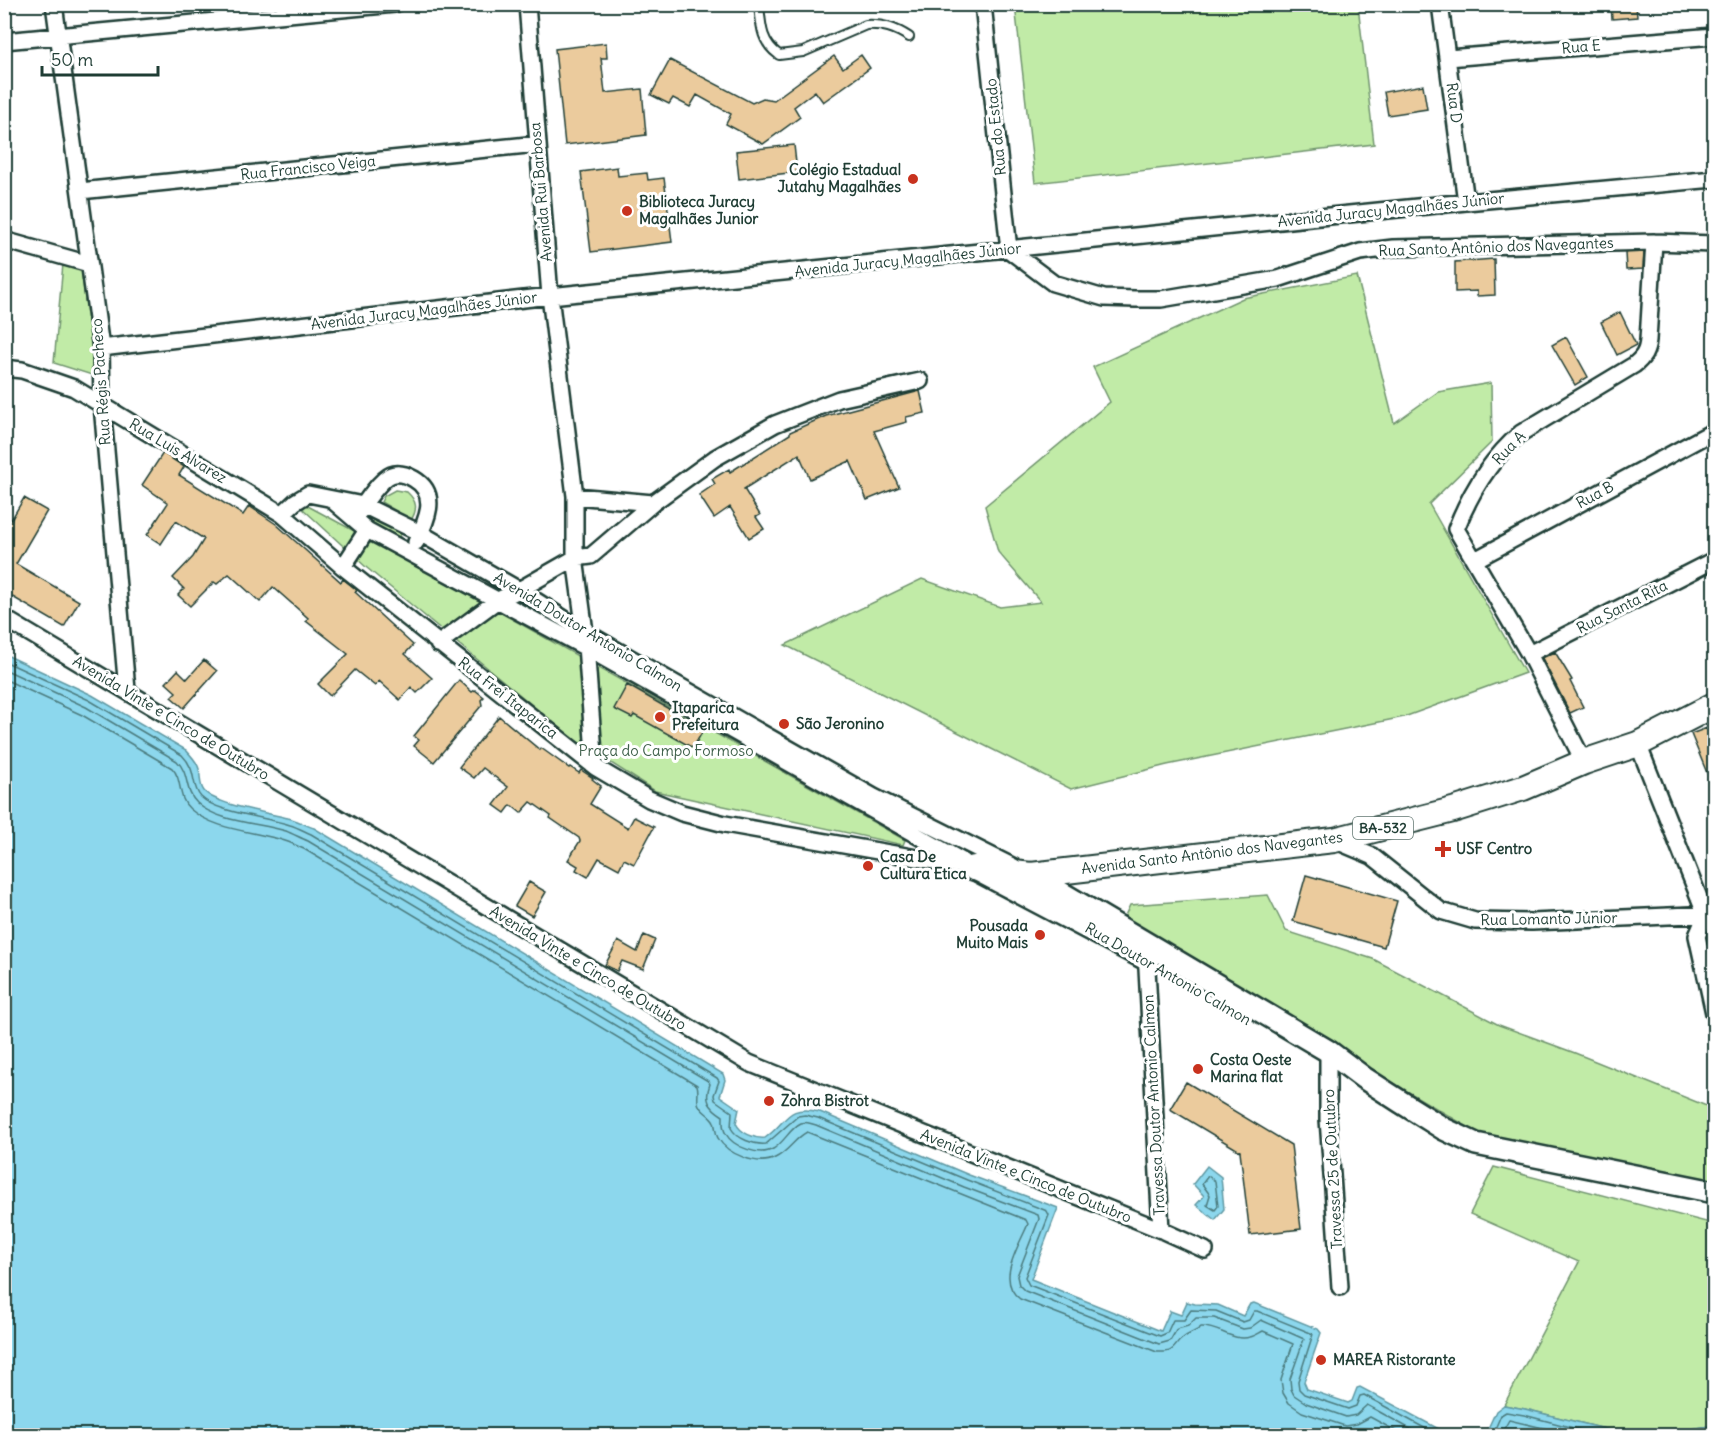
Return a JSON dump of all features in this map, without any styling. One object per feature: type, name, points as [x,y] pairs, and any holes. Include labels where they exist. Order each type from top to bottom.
[{"type":"main road","name":"Avenida Santo Antônio dos Navegantes","points":[[974,868],[1031,875],[1334,840],[1453,810],[1523,788],[1584,762],[1638,744],[1714,705]]},
{"type":"street","name":"Rua Régis Pacheco","points":[[54,4],[101,348],[102,405],[127,690]]},
{"type":"street","points":[[4,41],[395,4]]},
{"type":"street","name":"Avenida Rui Barbosa","points":[[527,4],[550,296],[575,496],[575,558],[585,632],[595,767]]},
{"type":"street","name":"Rua do Estado","points":[[983,4],[1009,250]]},
{"type":"street","name":"Rua D","points":[[1440,4],[1466,202]]},
{"type":"street","name":"Rua E","points":[[1448,58],[1714,36]]},
{"type":"street","name":"Rua Francisco Veiga","points":[[80,191],[537,144]]},
{"type":"street","name":"Avenida Juracy Magalhães Júnior","points":[[101,348],[550,296],[1466,202],[1714,179]]},
{"type":"street","points":[[4,240],[89,264]]},
{"type":"street","name":"Rua Santo Antônio dos Navegantes","points":[[1009,250],[1053,283],[1104,298],[1161,299],[1278,279],[1360,252],[1426,247],[1654,242],[1714,244]]},
{"type":"street","name":"Rua A","points":[[1584,762],[1529,654],[1456,529],[1474,489],[1503,451],[1521,433],[1642,358],[1647,349],[1654,242]]},
{"type":"street","name":"Rua Luis Alvarez","points":[[4,368],[22,370],[74,388],[282,514]]},
{"type":"street","points":[[438,644],[498,600],[519,591],[575,558],[591,556],[653,503],[715,458],[775,424],[839,399],[920,381]]},
{"type":"street","name":"Rua B","points":[[1475,560],[1714,431]]},
{"type":"street","points":[[354,520],[363,505],[387,477],[398,474],[410,477],[420,483],[429,501],[430,509],[410,553]]},
{"type":"street","name":"Avenida Doutor Antonio Calmon","points":[[282,514],[308,494],[333,501],[363,505],[420,533],[519,591],[764,743]]},
{"type":"street","points":[[575,496],[653,503]]},
{"type":"street","name":"Avenida Doutor Antonio Calmon","points":[[333,501],[367,530],[871,802],[974,868]]},
{"type":"street","name":"Rua Frei Itaparica","points":[[282,514],[438,644],[595,767],[649,799],[682,813],[725,824],[974,868]]},
{"type":"street","points":[[343,567],[367,530]]},
{"type":"street","name":"Rua Santa Rita","points":[[1529,654],[1714,560]]},
{"type":"street","name":"Avenida Vinte e Cinco de Outubro","points":[[4,618],[749,1063],[1161,1230],[1205,1250]]},
{"type":"street","points":[[1638,744],[1710,914],[1697,936],[1714,1013]]},
{"type":"street","name":"Avenida Doutor Antonio Calmon","points":[[871,802],[1031,875]]},
{"type":"street","name":"Rua Lomanto Júnior","points":[[1334,840],[1372,856],[1441,911],[1475,921],[1532,922],[1710,914]]},
{"type":"street","name":"Rua Doutor Antonio Calmon","points":[[974,868],[1146,952]]},
{"type":"street","name":"Rua Doutor Antonio Calmon","points":[[1031,875],[1146,952],[1364,1078],[1444,1129],[1476,1144],[1714,1192]]},
{"type":"street","name":"Travessa Doutor Antonio Calmon","points":[[1146,952],[1161,1230]]},
{"type":"street","name":"Travessa 25 de Outubro","points":[[1328,1059],[1328,1119],[1340,1287]]},
{"type":"lane","points":[[759,4],[767,45],[779,56],[803,52],[866,25],[897,29],[909,37]]},
{"type":"green space","points":[[1015,5],[1358,5],[1374,144],[1035,183]]},
{"type":"green space","points":[[63,264],[81,268],[95,376],[54,363]]},
{"type":"green space","points":[[1357,276],[1394,423],[1438,392],[1491,383],[1492,442],[1429,504],[1525,673],[1404,717],[1167,765],[1071,789],[785,645],[922,579],[1000,607],[1041,602],[998,552],[985,506],[1110,402],[1093,367],[1243,298]]},
{"type":"green space","points":[[395,490],[407,492],[413,499],[415,512],[411,520],[381,502],[384,496]]},
{"type":"green space","name":"Praça do Campo Formoso","points":[[306,505],[905,840],[903,845],[655,791],[572,738],[367,568],[303,509]]},
{"type":"green space","points":[[375,517],[401,530],[400,536],[397,538],[374,526],[372,522]]},
{"type":"green space","points":[[1268,895],[1286,931],[1373,959],[1499,1025],[1714,1109],[1714,1185],[1488,1139],[1122,922],[1130,905]]},
{"type":"green space","points":[[1494,1167],[1714,1224],[1714,1427],[1654,1435],[1629,1435],[1504,1405],[1579,1262],[1470,1214]]},
{"type":"water","points":[[4,654],[92,695],[186,750],[198,766],[202,789],[210,796],[243,808],[291,819],[314,828],[723,1074],[725,1080],[720,1096],[739,1109],[736,1123],[748,1135],[765,1138],[794,1112],[809,1110],[820,1112],[969,1175],[1058,1208],[1031,1279],[1161,1331],[1170,1311],[1181,1315],[1187,1302],[1218,1305],[1243,1316],[1250,1304],[1254,1303],[1318,1329],[1321,1333],[1304,1382],[1307,1389],[1348,1403],[1352,1401],[1357,1388],[1360,1387],[1450,1435],[5,1435]]},
{"type":"water","points":[[1207,1166],[1221,1177],[1224,1209],[1215,1220],[1196,1205],[1204,1196],[1193,1184]]},
{"type":"water","points":[[1504,1405],[1629,1435],[1485,1435],[1496,1411]]},
{"type":"water","points":[[1714,1427],[1714,1435],[1654,1435]]},
{"type":"building","points":[[1611,4],[1636,4],[1637,17],[1612,19]]},
{"type":"building","points":[[606,43],[607,58],[601,58],[605,93],[642,89],[646,135],[565,145],[555,49]]},
{"type":"building","points":[[861,55],[870,68],[823,102],[815,91],[794,107],[800,117],[763,144],[726,124],[731,114],[697,95],[690,107],[673,98],[669,104],[651,95],[670,60],[752,103],[763,98],[774,100],[834,56],[843,68]]},
{"type":"building","points":[[1423,85],[1427,109],[1388,115],[1384,92]]},
{"type":"building","points":[[794,145],[797,172],[739,179],[736,151]]},
{"type":"building","name":"Biblioteca Juracy Magalhães Junior","points":[[617,167],[618,176],[647,173],[648,180],[664,178],[672,242],[591,252],[581,172]]},
{"type":"building","points":[[1644,252],[1643,269],[1626,270],[1625,253]]},
{"type":"building","points":[[1494,259],[1495,295],[1477,296],[1477,291],[1455,292],[1455,262]]},
{"type":"building","points":[[1620,312],[1636,345],[1617,355],[1601,322]]},
{"type":"building","points":[[1566,337],[1588,377],[1575,385],[1552,345]]},
{"type":"building","points":[[920,391],[925,413],[906,417],[907,422],[874,431],[899,487],[867,500],[850,461],[810,479],[799,454],[744,489],[760,515],[756,517],[764,529],[749,538],[730,507],[714,518],[699,495],[715,484],[712,479],[729,469],[730,472],[790,432],[826,416]]},
{"type":"building","points":[[163,453],[184,467],[179,475],[243,515],[249,506],[276,524],[341,582],[343,579],[357,590],[355,592],[413,645],[405,654],[432,678],[417,693],[411,687],[400,700],[379,681],[375,686],[355,670],[330,696],[318,684],[348,654],[306,621],[308,618],[273,587],[260,602],[229,574],[217,584],[214,582],[190,606],[178,595],[184,589],[173,578],[193,557],[204,539],[176,521],[161,544],[147,535],[168,503],[142,485]]},
{"type":"building","points":[[24,498],[47,511],[16,564],[79,601],[64,627],[4,592],[4,532]]},
{"type":"building","points":[[1555,652],[1572,680],[1570,681],[1583,707],[1570,713],[1542,658]]},
{"type":"building","points":[[204,660],[217,671],[184,708],[171,697],[176,692],[166,683],[178,670],[187,679]]},
{"type":"building","points":[[459,680],[472,692],[475,690],[484,697],[481,700],[482,705],[434,762],[414,746],[419,740],[414,736]]},
{"type":"building","name":"Itaparica Prefeitura","points":[[627,685],[704,729],[693,748],[634,715],[632,718],[614,709]]},
{"type":"building","points":[[499,716],[540,750],[541,748],[569,768],[579,773],[581,770],[593,778],[601,786],[590,804],[628,828],[634,817],[654,827],[634,864],[624,859],[619,869],[599,858],[588,877],[576,870],[578,866],[568,860],[580,841],[579,838],[531,802],[521,813],[511,805],[505,813],[494,805],[508,787],[483,768],[474,778],[459,767]]},
{"type":"building","points":[[1707,728],[1714,746],[1714,790],[1691,734]]},
{"type":"building","points":[[1306,875],[1397,901],[1384,947],[1293,921]]},
{"type":"building","points":[[529,882],[546,892],[532,916],[515,906]]},
{"type":"building","points":[[644,935],[655,940],[643,969],[622,961],[617,971],[605,965],[618,941],[637,952]]},
{"type":"building","points":[[1186,1082],[1291,1145],[1301,1229],[1250,1235],[1240,1151],[1170,1109]]},
{"type":"place","name":"Colégio Estadual Jutahy Magalhães","points":[[913,179]]},
{"type":"place","name":"Biblioteca Juracy Magalhães Junior","points":[[627,211]]},
{"type":"place","name":"Itaparica Prefeitura","points":[[660,717]]},
{"type":"place","name":"São Jeronino","points":[[784,724]]},
{"type":"place","name":"USF Centro","points":[[1443,849]]},
{"type":"place","name":"Casa De Cultura Etica","points":[[868,866]]},
{"type":"place","name":"Pousada Muito Mais","points":[[1040,935]]},
{"type":"place","name":"Costa Oeste Marina flat","points":[[1198,1069]]},
{"type":"place","name":"Zohra Bistrot","points":[[769,1101]]},
{"type":"place","name":"MAREA Ristorante","points":[[1321,1360]]}]
